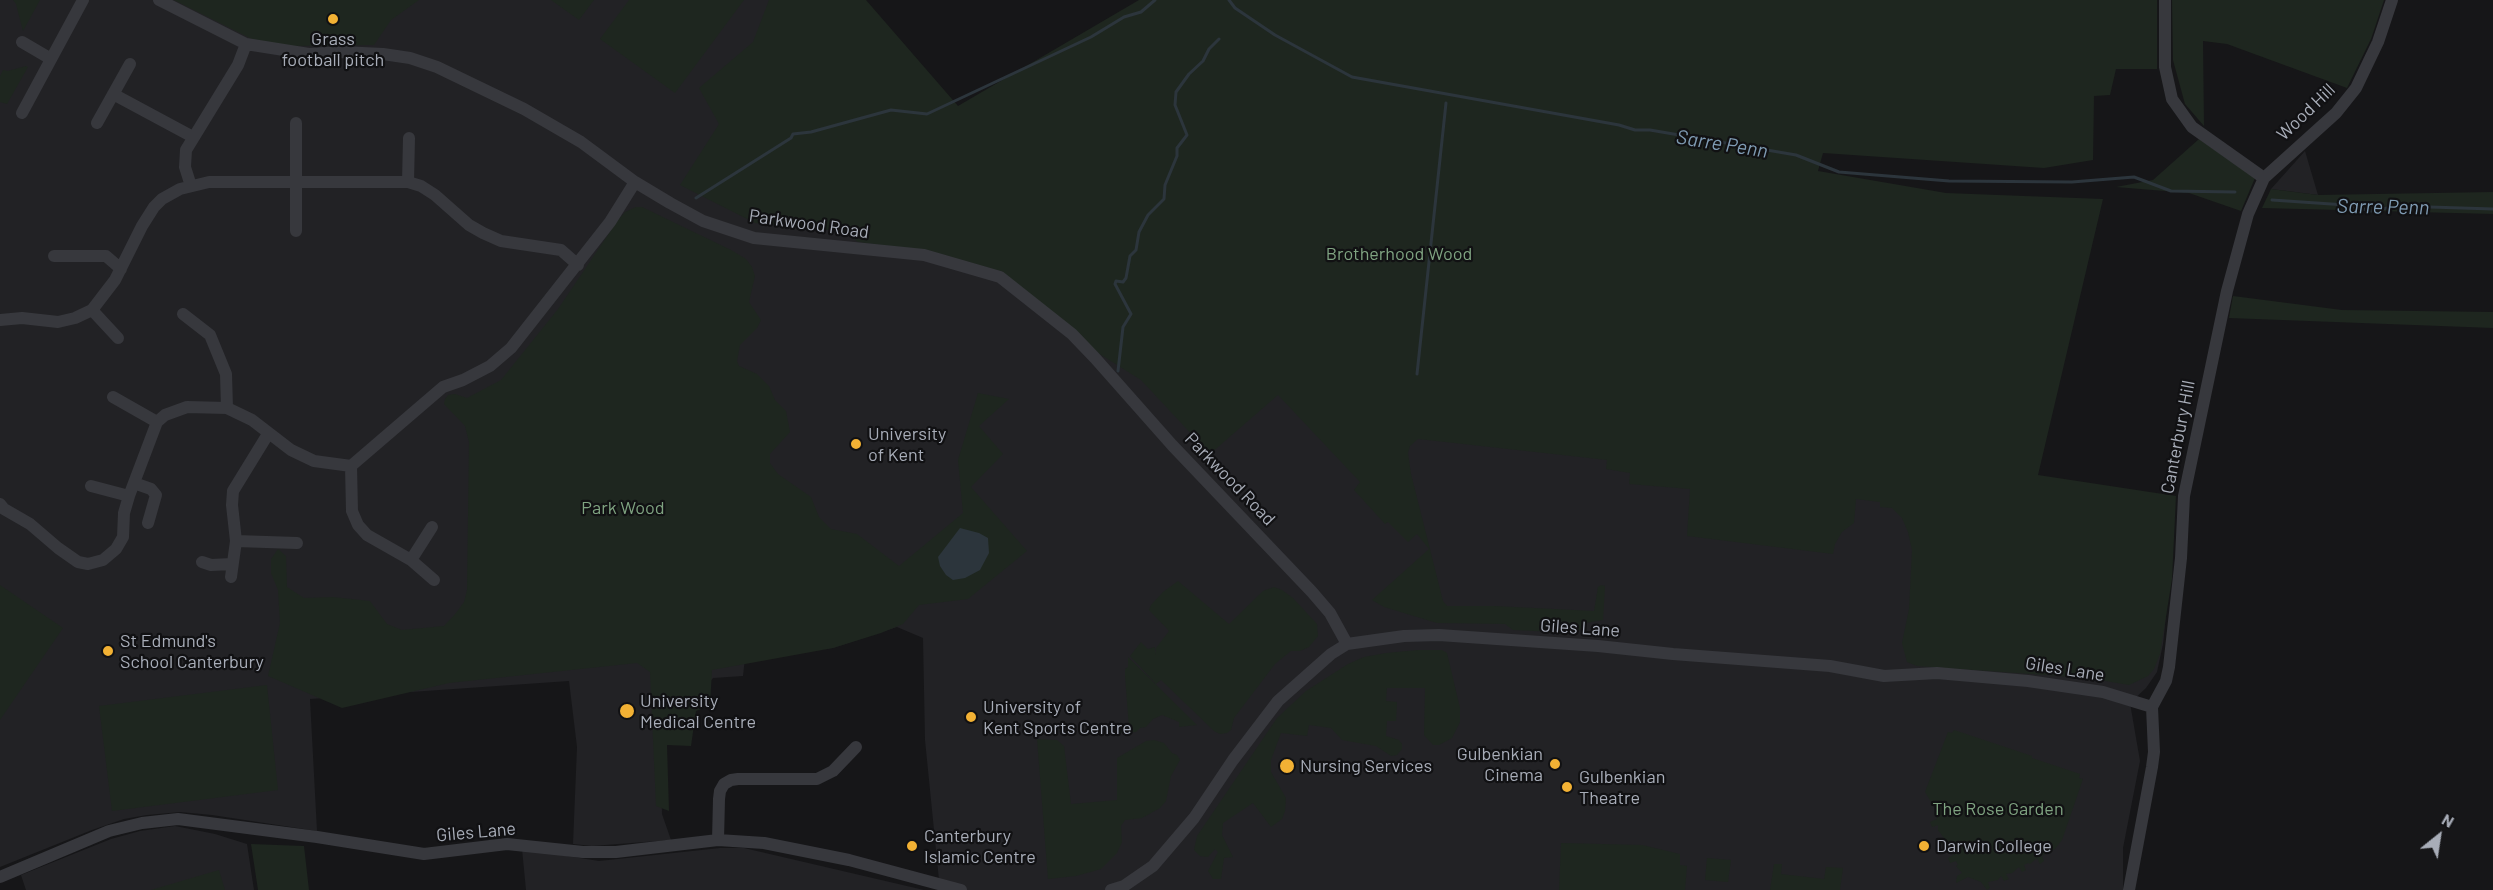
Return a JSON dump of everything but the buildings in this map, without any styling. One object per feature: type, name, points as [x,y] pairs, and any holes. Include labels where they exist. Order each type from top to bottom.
[{"type":"street","points":[[22,113],[83,0]]},
{"type":"street","name":"Parkwood Road","points":[[159,0],[246,44],[309,54],[341,52],[383,54],[411,58],[437,67],[524,109],[581,142],[635,182],[703,221],[754,238],[924,255],[1000,277],[1072,334],[1095,358],[1172,445],[1312,592],[1330,613],[1347,644]]},
{"type":"street","points":[[2165,0],[2165,67],[2172,99],[2192,127],[2264,178]]},
{"type":"street","name":"Wood Hill","points":[[2264,178],[2336,113],[2356,88],[2378,42],[2392,0]]},
{"type":"street","points":[[22,42],[51,59]]},
{"type":"street","points":[[191,186],[184,156],[193,137],[238,65],[246,44]]},
{"type":"street","points":[[97,123],[130,64]]},
{"type":"street","points":[[113,94],[193,137]]},
{"type":"street","points":[[296,231],[297,123]]},
{"type":"street","points":[[408,182],[409,138]]},
{"type":"street","name":"Canterbury Hill","points":[[2152,707],[2163,687],[2169,667],[2181,558],[2184,496],[2227,291],[2248,214],[2264,178]]},
{"type":"street","points":[[0,320],[22,318],[58,322],[75,318],[92,310],[104,297],[121,269],[154,207],[162,199],[191,186],[209,182],[408,182],[421,186],[435,195],[483,233],[501,241],[561,250],[578,265]]},
{"type":"street","points":[[0,504],[4,509],[30,524],[78,562],[88,564],[103,560],[116,549],[123,537],[124,513],[129,496],[158,422],[165,415],[187,407],[227,408],[252,420],[291,450],[314,462],[351,466],[443,387],[490,366],[511,348],[578,265],[610,222],[635,182]]},
{"type":"street","points":[[54,256],[106,256],[121,269]]},
{"type":"street","points":[[92,310],[118,338]]},
{"type":"street","points":[[183,314],[208,326],[226,374],[227,408]]},
{"type":"street","points":[[113,397],[158,422]]},
{"type":"street","points":[[202,562],[231,571],[236,541],[232,505],[233,491],[268,434]]},
{"type":"street","points":[[351,466],[352,511],[358,525],[367,535],[411,560],[435,580]]},
{"type":"street","points":[[134,483],[151,489],[156,495],[148,523]]},
{"type":"street","points":[[91,486],[129,496]]},
{"type":"street","points":[[411,560],[432,527]]},
{"type":"street","points":[[236,541],[297,543]]},
{"type":"street","name":"Giles Lane","points":[[1111,890],[1124,886],[1153,866],[1194,818],[1233,760],[1278,701],[1331,654],[1347,644],[1404,636],[1439,635],[1598,646],[1830,666],[1884,676],[1938,673],[2028,681],[2103,692],[2152,707]]},
{"type":"street","points":[[2129,890],[2154,752],[2152,707]]},
{"type":"street","points":[[718,840],[719,799],[724,784],[738,779],[817,779],[833,771],[856,747]]},
{"type":"street","name":"Giles Lane","points":[[0,877],[109,831],[142,823],[178,819],[424,854],[507,844],[583,852],[616,852],[718,840],[764,843],[804,850],[961,890]]},
{"type":"shaded area","name":"University of Kent","points":[[0,0],[863,0],[950,106],[2172,558],[2163,644],[2157,672],[2146,688],[2130,703],[2140,761],[2123,848],[2123,890],[940,890],[925,740],[923,638],[897,627],[833,648],[745,658],[743,676],[713,678],[661,749],[662,814],[671,840],[592,846],[573,844],[577,747],[569,681],[310,699],[317,831],[212,815],[180,812],[147,815],[124,819],[92,830],[0,867]]},
{"type":"shaded area","points":[[2305,151],[2318,195],[2271,189]]},
{"type":"shaded area","points":[[960,528],[988,538],[989,553],[980,570],[965,578],[953,580],[940,566],[938,557]]},
{"type":"shaded area","points":[[175,826],[215,834],[247,844],[254,890],[26,890],[21,875],[111,839],[140,831]]},
{"type":"shaded area","points":[[720,848],[744,848],[924,890],[526,890],[522,849],[599,861]]},
{"type":"green space","points":[[13,0],[40,0],[23,31],[16,4]]},
{"type":"green space","points":[[174,0],[419,0],[391,20],[374,45],[287,46],[252,39]]},
{"type":"green space","points":[[551,0],[594,0],[579,20]]},
{"type":"green space","points":[[629,0],[744,0],[675,93],[600,39]]},
{"type":"green space","name":"Brotherhood Wood","points":[[769,0],[866,0],[958,106],[1139,0],[2157,0],[2157,69],[2116,69],[2110,95],[2094,96],[2093,160],[2044,168],[1823,153],[1818,171],[1946,193],[2103,199],[2038,475],[2176,496],[2172,579],[2160,654],[2154,669],[2148,676],[2129,685],[2088,678],[1917,666],[1907,662],[1902,643],[1909,609],[1912,550],[1902,518],[1892,508],[1880,507],[1880,502],[1856,499],[1854,523],[1842,532],[1835,544],[1833,554],[1687,536],[1690,489],[1629,484],[1630,473],[1606,469],[1607,460],[1418,439],[1410,446],[1408,453],[1411,474],[1443,601],[1447,606],[1594,611],[1598,587],[1601,585],[1605,586],[1603,620],[1585,623],[1577,633],[1513,630],[1505,624],[1437,623],[1384,607],[1372,600],[1429,549],[1417,534],[1408,542],[1388,522],[1385,524],[1354,490],[1360,482],[1278,395],[1210,454],[1141,380],[1098,353],[1003,272],[930,251],[858,242],[843,231],[755,223],[680,185],[719,124],[699,88],[753,42]]},
{"type":"green space","points":[[2172,0],[2384,0],[2371,39],[2347,88],[2227,44],[2203,41],[2204,126],[2185,104],[2173,60]]},
{"type":"green space","points":[[28,67],[7,104],[0,102],[0,76],[3,70],[8,71]]},
{"type":"green space","points":[[2199,139],[2255,178],[2241,211],[2189,193],[2116,187],[2153,180]]},
{"type":"green space","points":[[2271,189],[2318,195],[2493,192],[2493,214],[2262,208]]},
{"type":"green space","name":"Park Wood","points":[[642,207],[731,250],[746,259],[752,267],[755,276],[749,302],[761,320],[757,328],[740,345],[737,361],[739,366],[757,374],[769,386],[775,400],[786,411],[790,432],[770,454],[770,463],[778,474],[811,497],[819,517],[831,529],[857,534],[899,566],[963,513],[958,460],[978,393],[1009,399],[979,426],[1003,454],[971,487],[1027,551],[968,599],[919,605],[903,624],[881,633],[833,648],[712,670],[710,706],[696,711],[691,746],[667,745],[669,811],[656,806],[650,672],[637,663],[449,683],[342,708],[268,676],[280,623],[278,590],[271,573],[271,559],[278,549],[286,556],[287,587],[304,598],[333,597],[370,601],[387,624],[402,630],[444,626],[456,613],[464,602],[467,590],[469,442],[465,426],[444,404],[445,399],[448,395],[455,394],[467,398],[501,380],[558,309],[618,220],[625,212]]},
{"type":"green space","points":[[2233,296],[2342,310],[2493,312],[2493,328],[2229,318]]},
{"type":"green space","points":[[1178,581],[1229,624],[1263,591],[1274,587],[1293,598],[1317,624],[1318,636],[1309,647],[1300,651],[1291,651],[1275,664],[1234,718],[1231,730],[1227,733],[1220,734],[1214,731],[1161,680],[1156,684],[1130,656],[1141,642],[1148,649],[1155,647],[1155,655],[1156,648],[1169,631],[1149,610],[1163,592]]},
{"type":"green space","points":[[0,585],[63,628],[0,720]]},
{"type":"green space","points":[[1418,650],[1442,650],[1447,653],[1460,708],[1460,722],[1452,738],[1439,745],[1433,745],[1424,735],[1425,688],[1387,688],[1386,701],[1397,702],[1396,721],[1387,721],[1386,736],[1399,740],[1402,744],[1402,749],[1397,755],[1391,756],[1376,746],[1342,740],[1331,728],[1309,725],[1307,736],[1281,733],[1271,760],[1271,772],[1286,798],[1282,819],[1271,827],[1253,803],[1223,823],[1222,835],[1233,857],[1224,858],[1221,879],[1213,879],[1208,871],[1218,852],[1215,849],[1208,857],[1200,856],[1194,850],[1197,836],[1277,718],[1306,691],[1348,664],[1364,657]]},
{"type":"green space","points":[[1128,657],[1197,725],[1179,727],[1179,722],[1162,715],[1136,732],[1119,733],[1129,727],[1125,676]]},
{"type":"green space","points":[[267,685],[278,790],[112,811],[99,706]]},
{"type":"green space","name":"The Rose Garden","points":[[1954,730],[2080,774],[2079,778],[2083,779],[2062,840],[2055,849],[2042,856],[2044,861],[2040,864],[2037,858],[2030,864],[2024,865],[2026,870],[2022,872],[2019,867],[2012,873],[2006,874],[2009,879],[2004,881],[2001,876],[1998,880],[1988,882],[1990,888],[1987,890],[1981,882],[1968,877],[1956,883],[1957,876],[1962,873],[1956,866],[1958,865],[1956,861],[1950,863],[1948,858],[1953,855],[1947,848],[1949,847],[1947,843],[1941,845],[1939,840],[1944,838],[1938,830],[1938,825],[1932,827],[1930,822],[1937,819],[1935,814],[1937,812],[1925,792],[1948,732],[1952,733]]},
{"type":"green space","points":[[1037,739],[1057,740],[1064,746],[1071,804],[1117,800],[1117,758],[1146,741],[1154,740],[1164,743],[1180,760],[1171,776],[1166,801],[1160,808],[1142,818],[1125,820],[1121,826],[1122,842],[1117,853],[1101,869],[1076,876],[1048,879]]},
{"type":"green space","points":[[1561,843],[1642,845],[1680,854],[1680,865],[1687,866],[1685,890],[1559,890]]},
{"type":"green space","points":[[251,844],[304,846],[309,890],[258,890]]},
{"type":"green space","points":[[1707,858],[1731,860],[1728,882],[1705,880]]},
{"type":"green space","points":[[1774,864],[1782,864],[1781,874],[1824,879],[1826,867],[1843,868],[1840,890],[1770,890]]},
{"type":"green space","points":[[219,870],[225,890],[151,890]]},
{"type":"waterway","points":[[696,198],[791,138],[793,134],[811,132],[891,110],[927,114],[1091,37],[1124,17],[1141,12],[1155,0]]},
{"type":"waterway","name":"Sarre Penn","points":[[1229,0],[1235,8],[1275,35],[1352,77],[1619,125],[1635,130],[1650,130],[1796,155],[1839,172],[1949,181],[2072,182],[2134,177],[2171,191],[2235,192]]},
{"type":"waterway","points":[[1118,371],[1123,327],[1131,314],[1115,284],[1116,281],[1123,282],[1126,278],[1130,256],[1136,250],[1139,232],[1148,215],[1164,199],[1165,185],[1177,156],[1177,148],[1187,135],[1175,105],[1176,92],[1219,39]]},
{"type":"waterway","points":[[1417,374],[1446,103]]},
{"type":"waterway","name":"Sarre Penn","points":[[2272,200],[2346,205],[2371,211],[2398,206],[2493,209]]},
{"type":"place","name":"Grass football pitch","points":[[333,19]]},
{"type":"place","name":"University of Kent","points":[[856,444]]},
{"type":"place","name":"St Edmund's School Canterbury","points":[[108,651]]},
{"type":"place","name":"University Medical Centre","points":[[627,711]]},
{"type":"place","name":"University of Kent Sports Centre","points":[[971,717]]},
{"type":"place","name":"Gulbenkian Cinema","points":[[1555,764]]},
{"type":"place","name":"Nursing Services","points":[[1287,766]]},
{"type":"place","name":"Gulbenkian Theatre","points":[[1567,787]]},
{"type":"place","name":"Canterbury Islamic Centre","points":[[912,846]]},
{"type":"place","name":"Darwin College","points":[[1924,846]]}]
